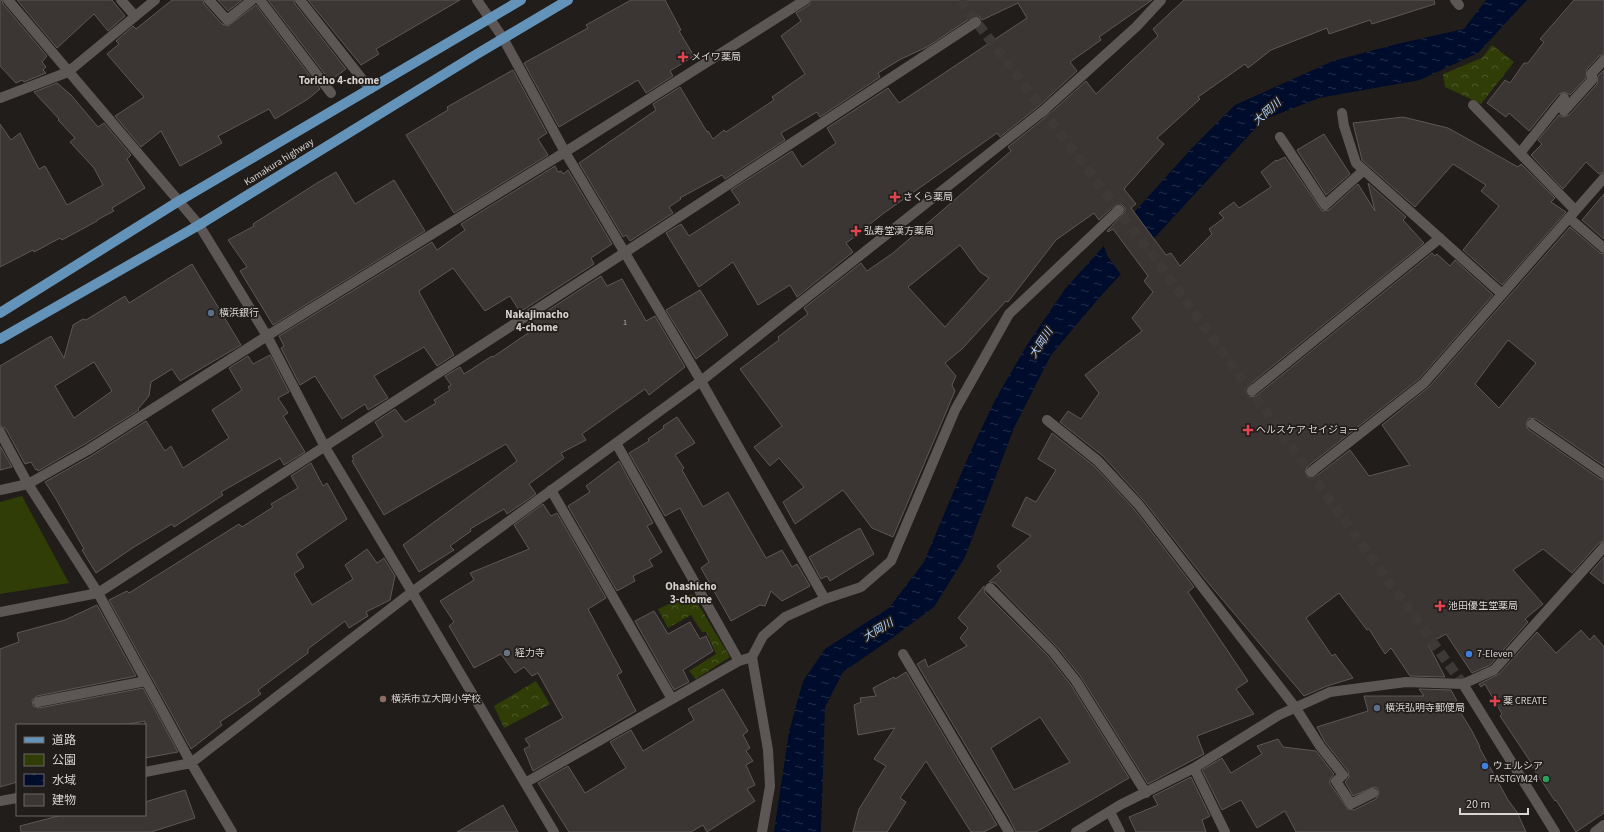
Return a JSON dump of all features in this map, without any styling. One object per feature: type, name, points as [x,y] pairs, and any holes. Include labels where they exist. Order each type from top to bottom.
[{"type":"main road","name":"Kamakura highway","points":[[0,312],[179,200],[521,0]]},
{"type":"main road","name":"Kamakura highway","points":[[0,339],[200,225],[503,38],[568,0]]},
{"type":"street","points":[[8,0],[200,225],[267,336],[325,447],[554,832]]},
{"type":"street","points":[[121,0],[136,16]]},
{"type":"street","points":[[0,98],[68,72],[155,0]]},
{"type":"street","points":[[209,0],[227,20],[252,0]]},
{"type":"street","points":[[260,0],[331,93]]},
{"type":"street","points":[[300,0],[370,89]]},
{"type":"street","points":[[477,0],[503,38],[565,152],[624,254],[701,381],[825,599]]},
{"type":"street","points":[[0,490],[28,484],[88,450],[267,336],[565,152],[805,0]]},
{"type":"street","points":[[146,772],[191,763],[412,592],[701,381],[1043,111],[1136,27],[1161,0]]},
{"type":"street","points":[[0,612],[98,593],[624,254],[976,22]]},
{"type":"street","points":[[1564,111],[1592,80],[1592,73],[1604,60]]},
{"type":"street","points":[[1520,153],[1564,98]]},
{"type":"street","points":[[1473,105],[1520,153],[1572,214],[1604,248]]},
{"type":"street","points":[[1342,113],[1344,126],[1356,163],[1502,294]]},
{"type":"street","points":[[1280,137],[1325,205],[1364,170]]},
{"type":"street","points":[[1311,472],[1424,383],[1604,178]]},
{"type":"street","points":[[762,832],[770,786],[768,750],[752,657],[763,636],[786,618],[825,599],[861,587],[891,560],[955,410],[1009,314],[1119,210]]},
{"type":"street","points":[[1252,391],[1440,238]]},
{"type":"street","points":[[1047,420],[1098,461],[1139,505],[1295,707],[1320,746],[1343,775],[1336,781],[1351,804],[1374,793]]},
{"type":"street","points":[[1532,424],[1604,474]]},
{"type":"street","points":[[0,432],[28,484],[98,593],[191,763],[232,832]]},
{"type":"street","points":[[616,443],[739,661]]},
{"type":"street","points":[[551,490],[672,699]]},
{"type":"street","points":[[1076,832],[1110,812],[1194,768],[1280,715],[1330,692],[1406,682],[1463,684],[1494,670],[1604,547]]},
{"type":"street","points":[[990,588],[1053,652],[1076,681],[1146,793]]},
{"type":"street","points":[[903,654],[1009,832]]},
{"type":"street","points":[[525,783],[739,661],[752,657]]},
{"type":"street","points":[[38,702],[146,681]]},
{"type":"street","points":[[1463,684],[1555,832]]},
{"type":"street","points":[[1194,768],[1225,832]]},
{"type":"street","points":[[0,801],[16,798]]},
{"type":"street","points":[[1110,812],[1120,832]]},
{"type":"street","points":[[1595,832],[1604,825]]},
{"type":"green space","points":[[1492,45],[1514,62],[1481,104],[1445,87],[1443,74],[1482,58]]},
{"type":"green space","points":[[22,496],[69,583],[0,594],[0,502]]},
{"type":"green space","points":[[692,594],[730,657],[696,679],[689,671],[716,654],[706,632],[702,632],[691,615],[668,628],[658,609]]},
{"type":"green space","points":[[536,681],[550,704],[504,728],[494,706]]},
{"type":"water","name":"大岡川","points":[[1486,0],[1527,0],[1478,53],[1420,80],[1319,98],[1263,120],[1099,298],[1051,355],[1014,428],[965,557],[934,607],[843,672],[825,707],[821,832],[774,832],[789,732],[803,681],[825,649],[889,608],[924,562],[969,455],[995,400],[1027,345],[1065,289],[1192,148],[1235,105],[1333,61],[1397,44],[1464,29]]},
{"type":"pier","points":[[1133,210],[1155,240],[1122,276],[1108,257],[1103,244]]},
{"type":"building","points":[[0,0],[2,0],[3,4],[47,56],[42,62],[46,67],[43,70],[46,73],[24,82],[22,80],[16,83],[0,66]]},
{"type":"building","points":[[17,0],[112,0],[125,16],[108,31],[94,14],[57,48]]},
{"type":"building","points":[[172,0],[203,0],[204,4],[222,24],[228,26],[256,5],[320,89],[308,99],[275,119],[269,109],[218,136],[222,143],[180,166],[161,131],[141,147],[115,116],[144,97],[107,54],[119,44],[116,41],[133,26],[136,29]]},
{"type":"building","points":[[218,0],[242,0],[228,11]]},
{"type":"building","points":[[268,0],[294,0],[295,4],[346,69],[330,81]]},
{"type":"building","points":[[308,0],[460,0],[376,49],[379,54],[361,65]]},
{"type":"building","points":[[631,0],[665,0],[681,30],[679,31],[694,56],[670,71],[673,76],[646,93],[638,80],[559,127],[524,63],[588,28],[586,25]]},
{"type":"building","points":[[811,0],[1152,0],[1099,37],[1101,40],[1070,62],[1077,71],[1039,106],[1000,137],[997,133],[884,213],[865,228],[866,229],[846,243],[853,252],[797,297],[790,285],[758,305],[733,262],[699,287],[666,233],[681,224],[689,236],[740,203],[731,190],[792,151],[802,167],[836,143],[827,128],[888,88],[899,103],[1027,18],[1018,3],[982,20],[979,16],[972,17],[927,47],[901,59],[878,73],[880,77],[820,117],[817,112],[781,133],[785,140],[725,179],[722,175],[680,198],[681,199],[669,207],[673,213],[630,241],[626,235],[623,237],[579,163],[656,110],[653,104],[680,87],[707,132],[708,131],[713,139],[724,130],[726,132],[774,100],[772,97],[805,74],[781,36],[801,21],[796,13],[809,5]]},
{"type":"building","points":[[1184,0],[1434,0],[1435,4],[1372,24],[1370,20],[1329,34],[1327,28],[1271,50],[1248,68],[1245,64],[1198,97],[1200,99],[1157,138],[1164,144],[1124,189],[1136,204],[1131,208],[1166,255],[1171,253],[1180,266],[1212,234],[1209,229],[1224,218],[1219,213],[1234,202],[1239,208],[1271,187],[1261,172],[1276,160],[1277,161],[1285,157],[1322,211],[1329,210],[1358,184],[1375,211],[1368,183],[1406,217],[1403,220],[1424,243],[1248,386],[1246,392],[1250,397],[1256,396],[1432,253],[1435,256],[1437,254],[1450,266],[1455,260],[1493,295],[1420,378],[1307,467],[1305,473],[1308,478],[1315,477],[1350,450],[1369,476],[1410,465],[1382,425],[1429,387],[1570,227],[1600,253],[1604,254],[1604,466],[1536,419],[1529,418],[1526,424],[1528,429],[1600,479],[1604,480],[1604,541],[1599,543],[1572,573],[1543,549],[1513,570],[1543,604],[1525,619],[1528,622],[1490,665],[1472,673],[1446,634],[1428,644],[1445,677],[1410,676],[1391,648],[1385,654],[1369,629],[1367,630],[1339,593],[1306,618],[1332,656],[1335,654],[1353,678],[1327,686],[1304,696],[1205,579],[1144,501],[1103,456],[1060,422],[1068,411],[1081,419],[1099,393],[1085,375],[1142,331],[1132,318],[1153,292],[1144,281],[1148,276],[1113,229],[1108,232],[1107,231],[1125,212],[1125,208],[1121,204],[1115,205],[1099,220],[1094,213],[1056,240],[1008,302],[1006,301],[962,349],[945,363],[956,376],[952,385],[955,391],[893,537],[872,528],[843,490],[795,524],[783,502],[804,487],[779,458],[770,466],[754,447],[782,426],[740,369],[779,340],[778,337],[808,314],[804,308],[861,263],[867,271],[893,253],[1011,151],[1008,147],[1047,116],[1086,81],[1096,94],[1158,36],[1153,29]],"holes":[[[960,245],[980,272],[989,278],[945,327],[908,287]],[[1508,340],[1536,363],[1499,408],[1475,384]]]},
{"type":"building","points":[[1574,0],[1604,0],[1604,54],[1599,56],[1587,69],[1586,78],[1570,95],[1565,92],[1559,94],[1529,131],[1509,113],[1506,117],[1487,103],[1505,80],[1510,83],[1524,63],[1528,63],[1544,42],[1540,39]]},
{"type":"building","points":[[513,70],[547,133],[538,139],[548,155],[454,213],[406,135],[448,110],[447,107]]},
{"type":"building","points":[[1604,70],[1604,172],[1599,174],[1586,162],[1563,189],[1531,155],[1542,144],[1538,140],[1559,115],[1563,117],[1569,115],[1597,84],[1598,76]]},
{"type":"building","points":[[57,83],[71,95],[98,127],[104,123],[131,155],[127,159],[145,188],[112,208],[114,211],[97,221],[62,240],[60,238],[34,252],[33,250],[0,267],[0,124],[11,140],[20,133],[39,169],[45,166],[67,205],[103,185],[94,168],[70,142],[75,138],[34,92]]},
{"type":"building","points":[[1403,117],[1448,128],[1518,167],[1521,164],[1555,198],[1551,202],[1566,212],[1502,285],[1463,250],[1499,206],[1481,191],[1486,185],[1453,164],[1415,207],[1362,160],[1353,123]]},
{"type":"building","points":[[1324,134],[1350,174],[1326,195],[1297,150]]},
{"type":"building","points":[[555,166],[558,172],[561,171],[563,174],[568,170],[612,244],[591,258],[594,264],[520,312],[510,296],[485,311],[453,268],[419,292],[454,355],[437,366],[424,347],[374,376],[388,398],[368,410],[365,404],[342,419],[315,376],[300,385],[281,348],[284,346],[279,336],[432,242],[437,250],[465,230],[461,224]]},
{"type":"building","points":[[336,172],[355,204],[394,180],[425,231],[273,325],[240,271],[247,267],[228,240],[254,226],[253,224]]},
{"type":"building","points":[[1604,194],[1604,239],[1582,220]]},
{"type":"building","points":[[192,264],[241,345],[180,381],[172,369],[151,382],[149,396],[138,409],[139,410],[38,471],[31,462],[25,464],[6,429],[0,426],[0,366],[51,336],[64,358],[73,325],[83,319],[86,320],[125,296],[129,303]],"holes":[[[94,362],[112,391],[74,418],[55,386]]]},
{"type":"building","points":[[601,276],[607,286],[622,279],[646,321],[655,316],[685,367],[649,395],[645,389],[582,434],[586,440],[561,453],[564,458],[529,484],[536,494],[507,514],[504,509],[470,529],[471,531],[450,546],[454,550],[419,572],[403,545],[517,461],[506,444],[384,515],[352,461],[354,460],[352,456],[383,436],[375,422],[395,409],[405,422],[436,403],[434,400],[450,390],[448,387],[451,385],[445,376],[460,367],[464,374],[492,356],[493,357],[531,331],[527,324]]},
{"type":"building","points":[[700,290],[728,335],[696,359],[666,310]]},
{"type":"building","points":[[270,355],[289,392],[278,398],[288,413],[283,416],[305,452],[284,465],[280,458],[221,492],[223,495],[174,527],[172,524],[134,547],[96,573],[82,550],[84,549],[56,499],[45,482],[91,456],[146,421],[165,451],[171,446],[183,468],[229,438],[212,410],[242,390],[229,368],[248,356],[253,364]]},
{"type":"building","points":[[677,417],[695,443],[675,455],[684,468],[682,470],[703,507],[728,492],[766,558],[782,550],[792,567],[797,564],[810,586],[782,601],[771,591],[765,606],[760,605],[731,621],[701,568],[709,562],[680,508],[665,516],[629,453],[649,441],[648,439],[664,428],[663,426]]},
{"type":"building","points":[[1052,433],[1094,466],[1134,509],[1194,587],[1188,592],[1248,681],[1236,689],[1254,714],[1197,736],[1204,754],[1148,784],[1081,677],[1058,648],[995,583],[989,582],[1001,571],[997,566],[1031,536],[1012,526],[1026,497],[1036,502],[1056,470],[1038,459]]},
{"type":"building","points":[[0,446],[12,467],[0,470]]},
{"type":"building","points":[[619,461],[653,523],[647,526],[662,552],[649,560],[653,566],[633,576],[635,581],[617,591],[568,506],[590,492],[586,486]]},
{"type":"building","points":[[311,463],[323,486],[327,483],[347,519],[296,554],[304,567],[294,574],[312,605],[353,579],[345,565],[367,549],[377,563],[384,558],[395,576],[390,600],[366,612],[368,616],[349,628],[345,621],[308,649],[308,653],[258,690],[261,694],[220,722],[222,725],[191,749],[109,600],[127,591],[129,593],[239,524],[242,527],[273,507],[271,504],[298,488],[291,476]]},
{"type":"building","points":[[543,504],[551,516],[557,513],[606,598],[588,609],[622,672],[617,675],[636,711],[533,771],[524,749],[530,746],[525,739],[563,718],[538,673],[532,676],[524,667],[515,673],[501,654],[474,668],[449,626],[454,622],[440,601],[474,580],[470,573],[529,549],[514,525]]},
{"type":"building","points":[[860,528],[874,554],[830,581],[827,576],[821,579],[809,557]]},
{"type":"building","points":[[1604,557],[1604,584],[1590,573]]},
{"type":"building","points":[[984,586],[985,593],[1048,656],[1071,685],[1129,778],[1036,832],[1016,832],[917,664],[925,659],[928,667],[967,646],[960,638],[968,628],[958,618]],"holes":[[[1040,717],[1070,762],[1014,790],[991,748]]]},
{"type":"building","points":[[97,605],[136,676],[37,696],[32,700],[33,706],[39,708],[143,688],[178,752],[146,758],[145,721],[128,724],[16,724],[16,782],[0,787],[0,649],[19,642],[17,633],[65,620]]},
{"type":"building","points":[[654,611],[668,634],[690,622],[700,639],[706,636],[713,651],[683,670],[689,682],[674,690],[635,621]]},
{"type":"building","points":[[1581,630],[1590,640],[1594,635],[1604,647],[1604,813],[1576,832],[1500,716],[1502,714],[1485,684],[1481,687],[1479,684],[1499,674],[1537,632],[1556,653]]},
{"type":"building","points":[[906,672],[997,825],[984,832],[971,832],[926,761],[900,798],[906,802],[887,832],[853,832],[859,809],[886,766],[874,759],[895,728],[858,735],[854,705],[861,702],[860,698],[876,696],[873,688],[894,677],[895,679]]},
{"type":"building","points":[[723,689],[748,731],[743,735],[750,748],[746,751],[753,761],[746,765],[755,785],[747,789],[755,801],[707,832],[703,825],[691,832],[569,832],[538,783],[568,766],[585,793],[626,768],[610,742],[631,730],[643,751],[694,720],[688,709]]},
{"type":"building","points":[[1419,689],[1451,690],[1457,701],[1454,702],[1472,731],[1508,800],[1517,812],[1526,832],[1296,832],[1285,811],[1257,828],[1241,800],[1222,810],[1202,770],[1222,758],[1231,773],[1262,754],[1257,746],[1278,739],[1283,747],[1316,751],[1334,774],[1330,779],[1330,784],[1348,809],[1354,810],[1376,799],[1379,793],[1377,788],[1374,787],[1353,796],[1345,782],[1349,777],[1348,771],[1325,742],[1317,727],[1368,711],[1364,696],[1424,696]]},
{"type":"building","points":[[1191,777],[1210,816],[1202,820],[1206,832],[1136,832],[1129,817],[1158,805],[1153,796]]},
{"type":"building","points":[[185,790],[195,818],[151,832],[21,832],[20,826],[58,816],[146,816],[146,802]]},
{"type":"building","points":[[503,805],[518,832],[457,832]]},
{"type":"tunnel","points":[[960,0],[1159,264],[1463,684]]},
{"type":"place","name":"メイワ薬局","points":[[683,57]]},
{"type":"place","name":"さくら薬局","points":[[895,197]]},
{"type":"place","name":"弘寿堂漢方薬局","points":[[856,231]]},
{"type":"place","name":"横浜銀行","points":[[211,313]]},
{"type":"place","name":"ヘルスケア セイジョー","points":[[1248,430]]},
{"type":"place","name":"池田優生堂薬局","points":[[1440,606]]},
{"type":"place","name":"経力寺","points":[[507,653]]},
{"type":"place","name":"7-Eleven","points":[[1469,654]]},
{"type":"place","name":"横浜市立大岡小学校","points":[[383,699]]},
{"type":"place","name":"薬 CREATE","points":[[1495,701]]},
{"type":"place","name":"横浜弘明寺郵便局","points":[[1377,708]]},
{"type":"place","name":"ウェルシア","points":[[1485,766]]},
{"type":"place","name":"FASTGYM24","points":[[1546,779]]},
{"type":"district","name":"Toricho 4-chome","points":[[339,80]]},
{"type":"district","name":"Nakajimacho 4-chome","points":[[537,320]]},
{"type":"district","name":"Ohashicho 3-chome","points":[[691,592]]}]
